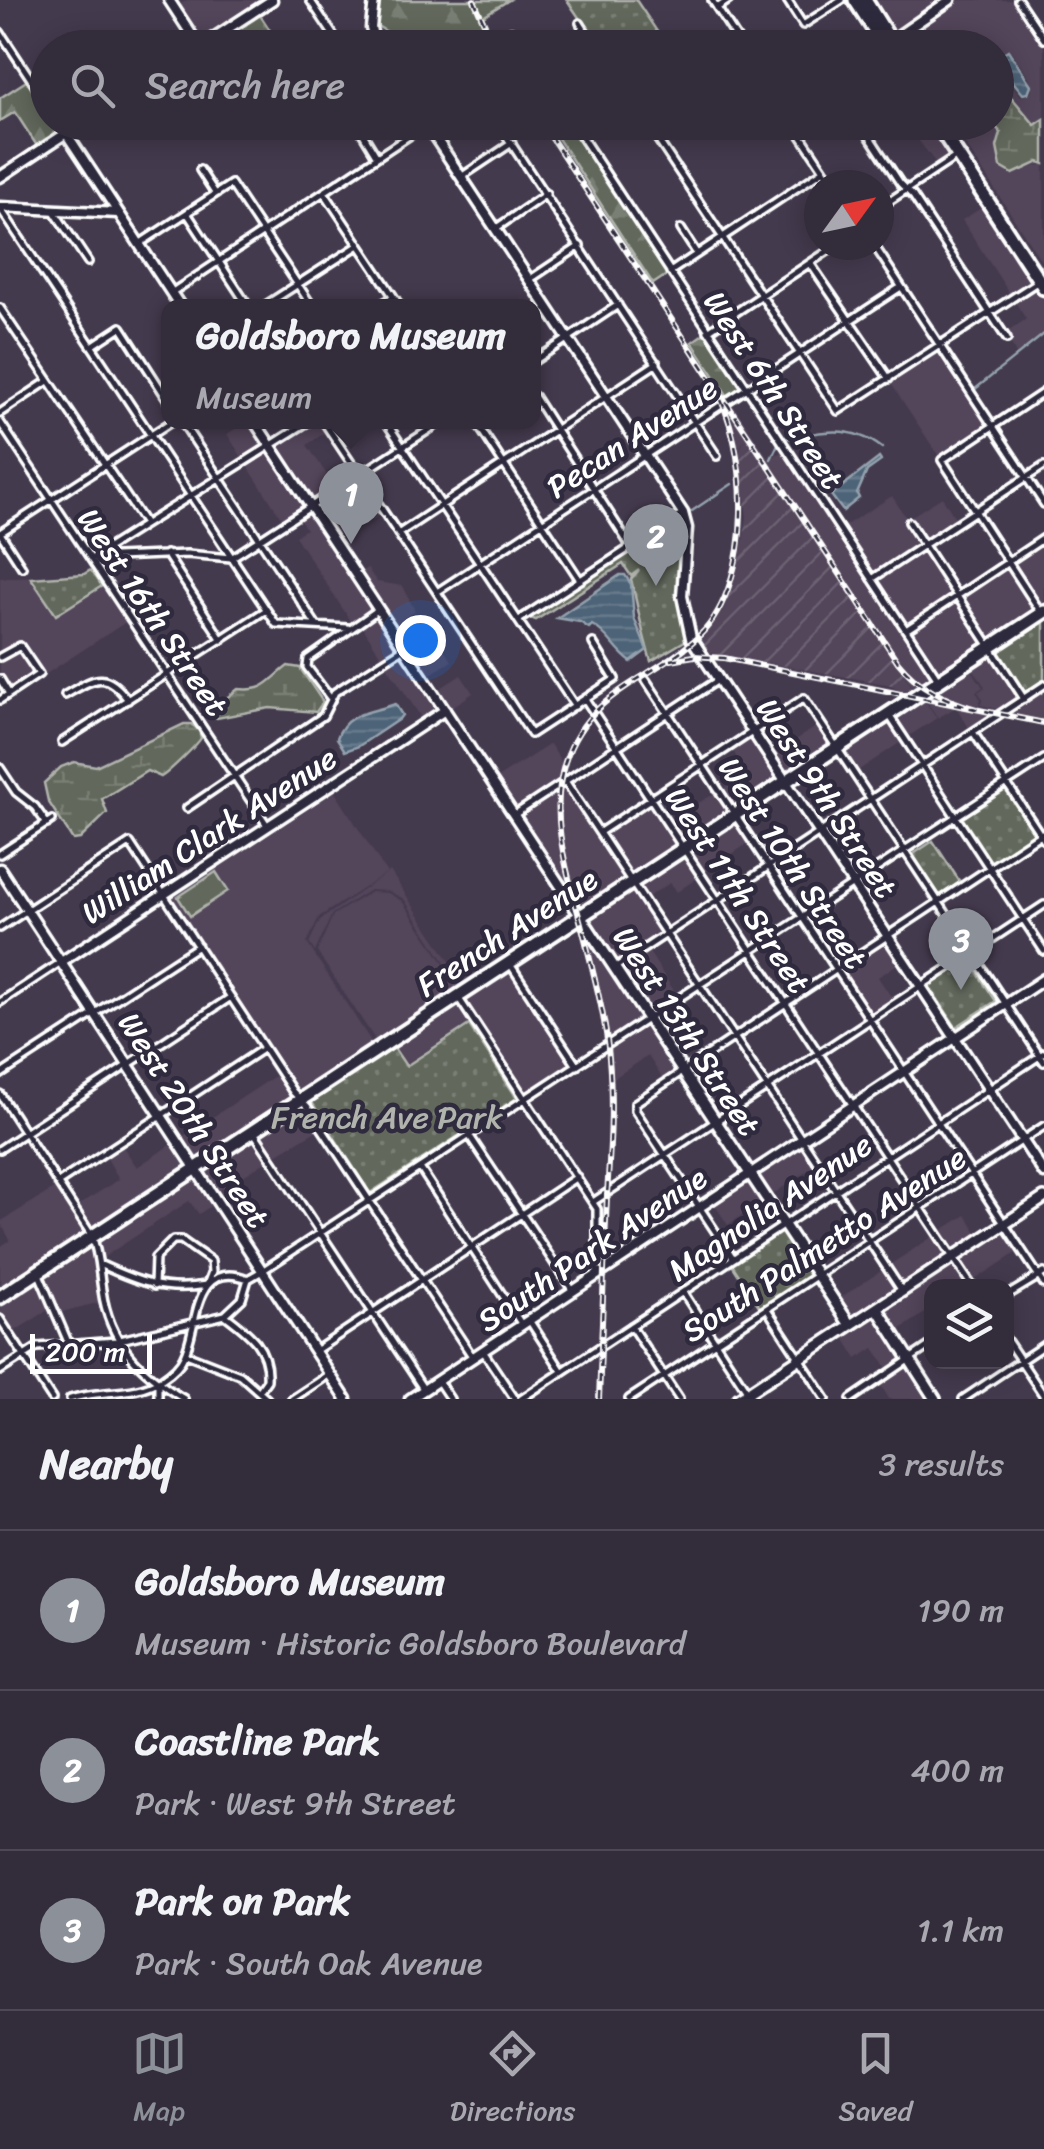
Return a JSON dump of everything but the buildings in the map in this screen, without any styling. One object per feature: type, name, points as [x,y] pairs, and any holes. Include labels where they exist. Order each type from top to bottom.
[{"type":"main road","points":[[856,0],[877,30]]},
{"type":"main road","points":[[865,0],[880,30]]},
{"type":"main road","points":[[949,140],[1043,280]]},
{"type":"main road","points":[[952,140],[1043,280]]},
{"type":"main road","points":[[957,156],[973,168]]},
{"type":"main road","name":"French Avenue","points":[[0,1297],[1043,614]]},
{"type":"main road","name":"West 13th Street","points":[[582,917],[850,1325]]},
{"type":"main road","points":[[738,1399],[752,1397],[799,1358],[1044,1198]]},
{"type":"main road","points":[[877,1308],[935,1399]]},
{"type":"street","points":[[168,0],[187,30]]},
{"type":"street","points":[[225,30],[272,0]]},
{"type":"street","points":[[310,0],[330,30]]},
{"type":"street","points":[[372,30],[374,0]]},
{"type":"street","points":[[712,0],[731,30]]},
{"type":"street","points":[[717,8],[729,0]]},
{"type":"street","points":[[787,0],[804,25],[842,0]]},
{"type":"street","points":[[910,30],[950,0]]},
{"type":"street","points":[[1018,0],[1044,40]]},
{"type":"street","points":[[580,23],[584,30]]},
{"type":"street","points":[[0,32],[30,77]]},
{"type":"street","points":[[0,177],[57,140]]},
{"type":"street","points":[[70,140],[175,299]]},
{"type":"street","points":[[367,140],[377,157]]},
{"type":"street","points":[[170,293],[402,140]]},
{"type":"street","points":[[438,140],[683,513],[519,620]]},
{"type":"street","points":[[510,140],[717,456]]},
{"type":"street","name":"West 6th Street","points":[[584,140],[940,681]]},
{"type":"street","points":[[658,140],[838,410],[1043,280]]},
{"type":"street","points":[[804,140],[824,170]]},
{"type":"street","points":[[872,140],[1007,340]]},
{"type":"street","points":[[461,177],[512,143]]},
{"type":"street","points":[[894,198],[957,156]]},
{"type":"street","points":[[200,170],[215,194]]},
{"type":"street","points":[[670,272],[804,183]]},
{"type":"street","points":[[139,244],[230,184],[308,299]]},
{"type":"street","points":[[324,192],[394,297],[390,299]]},
{"type":"street","points":[[496,229],[546,194]]},
{"type":"street","points":[[0,207],[118,213]]},
{"type":"street","points":[[0,207],[278,626],[348,628]]},
{"type":"street","points":[[53,210],[88,262]]},
{"type":"street","points":[[186,212],[243,299]]},
{"type":"street","points":[[681,229],[697,254]]},
{"type":"street","points":[[275,299],[359,245]]},
{"type":"street","points":[[529,280],[580,246]]},
{"type":"street","points":[[708,330],[814,260]]},
{"type":"street","points":[[884,260],[1044,504]]},
{"type":"street","points":[[810,263],[889,379]]},
{"type":"street","name":"Pecan Avenue","points":[[438,592],[901,287]]},
{"type":"street","points":[[541,356],[618,305]]},
{"type":"street","points":[[0,308],[145,524]]},
{"type":"street","points":[[92,346],[121,328],[161,389]]},
{"type":"street","points":[[398,534],[657,364]]},
{"type":"street","points":[[0,413],[48,381]]},
{"type":"street","points":[[1043,614],[942,460],[1044,392]]},
{"type":"street","points":[[541,407],[631,547]]},
{"type":"street","name":"West 16th Street","points":[[0,422],[268,828]]},
{"type":"street","points":[[22,567],[0,533],[161,428]]},
{"type":"street","points":[[186,429],[316,626]]},
{"type":"street","points":[[260,429],[582,917]]},
{"type":"street","points":[[92,558],[296,429]]},
{"type":"street","points":[[329,429],[531,734],[615,679],[592,642]]},
{"type":"street","points":[[391,429],[575,706]]},
{"type":"street","points":[[92,558],[166,554],[232,558],[430,429]]},
{"type":"street","points":[[481,429],[580,580]]},
{"type":"street","points":[[872,579],[1044,466]]},
{"type":"street","name":"West 9th Street","points":[[683,513],[687,528],[682,596],[691,638],[1044,1173]]},
{"type":"street","points":[[910,522],[1024,699]]},
{"type":"street","points":[[906,630],[1044,538]]},
{"type":"street","points":[[166,554],[222,640]]},
{"type":"street","points":[[331,700],[307,661],[378,609]]},
{"type":"street","points":[[62,742],[266,610]]},
{"type":"street","points":[[0,657],[22,647],[39,674],[0,700]]},
{"type":"street","points":[[187,808],[322,716],[335,692],[404,648]]},
{"type":"street","points":[[0,679],[9,694]]},
{"type":"street","points":[[65,695],[87,682],[102,679],[118,686],[128,700]]},
{"type":"street","name":"West 10th Street","points":[[646,680],[902,1072],[1042,1274],[1044,1284]]},
{"type":"street","points":[[514,815],[718,680]]},
{"type":"street","points":[[615,968],[1044,685]]},
{"type":"street","points":[[600,832],[804,698],[1043,1057]]},
{"type":"street","name":"West 11th Street","points":[[585,699],[967,1279]]},
{"type":"street","name":"William Clark Avenue","points":[[0,1002],[445,710]]},
{"type":"street","points":[[888,715],[1044,951]]},
{"type":"street","points":[[733,1258],[635,1110],[635,1103],[988,868],[1043,836],[974,732]]},
{"type":"street","points":[[0,1370],[38,1347],[116,1340],[225,1314],[242,1299],[248,1279],[1044,758]]},
{"type":"street","points":[[0,768],[16,792],[49,822],[0,854]]},
{"type":"street","points":[[565,781],[902,1291]]},
{"type":"street","points":[[0,928],[130,843],[473,1358]]},
{"type":"street","name":"West 20th Street","points":[[0,868],[346,1399]]},
{"type":"street","points":[[593,1202],[1044,905]]},
{"type":"street","points":[[0,1076],[198,946]]},
{"type":"street","points":[[509,963],[576,1066]]},
{"type":"street","name":"South Park Avenue","points":[[410,1399],[1044,978]]},
{"type":"street","points":[[0,1149],[231,997]]},
{"type":"street","points":[[458,997],[593,1202],[598,1214],[597,1275]]},
{"type":"street","points":[[58,1184],[264,1048]]},
{"type":"street","name":"Magnolia Avenue","points":[[518,1399],[1043,1057]]},
{"type":"street","points":[[0,1094],[92,1236],[100,1264],[104,1304],[116,1340],[136,1364],[184,1399]]},
{"type":"street","name":"South Palmetto Avenue","points":[[629,1399],[1044,1126]]},
{"type":"street","points":[[253,1130],[424,1390]]},
{"type":"street","points":[[469,1135],[573,1291]]},
{"type":"street","points":[[419,1168],[471,1248],[562,1371]]},
{"type":"street","points":[[315,1352],[577,1178]]},
{"type":"street","points":[[70,1399],[127,1392],[158,1382],[179,1366],[186,1354],[198,1300],[213,1266],[181,1240],[172,1240],[155,1258],[154,1286]]},
{"type":"street","points":[[100,1264],[154,1286],[207,1285],[230,1275],[248,1279]]},
{"type":"street","points":[[38,1272],[69,1342]]},
{"type":"street","points":[[1014,1291],[1042,1274]]},
{"type":"street","points":[[682,1292],[752,1397]]},
{"type":"street","points":[[767,1309],[826,1399]]},
{"type":"street","points":[[225,1314],[252,1335],[264,1352],[268,1373],[260,1390]]},
{"type":"street","points":[[0,1319],[52,1399]]},
{"type":"street","points":[[630,1326],[679,1399]]},
{"type":"street","points":[[963,1399],[1044,1345]]},
{"type":"street","points":[[850,1399],[924,1350]]},
{"type":"street","points":[[483,1351],[518,1399]]},
{"type":"street","points":[[1014,1351],[1044,1396]]},
{"type":"street","points":[[186,1354],[240,1375],[268,1399]]},
{"type":"street","points":[[292,1399],[330,1374]]},
{"type":"street","points":[[438,1381],[450,1399]]},
{"type":"street","points":[[158,1382],[158,1399]]},
{"type":"shaded area","points":[[187,0],[268,0],[221,30],[191,30],[176,7]]},
{"type":"shaded area","points":[[871,0],[934,0],[938,5],[903,30],[890,30]]},
{"type":"shaded area","points":[[954,0],[1015,0],[1044,44],[1044,119],[1035,126],[1014,98],[1014,87],[1021,96],[1032,90],[1029,77],[1014,55],[1014,30],[910,30]]},
{"type":"shaded area","points":[[918,140],[943,140],[954,156],[938,166]]},
{"type":"shaded area","points":[[962,140],[1008,140],[1032,167],[1044,164],[1044,265]]},
{"type":"shaded area","points":[[986,205],[1036,280],[1011,296],[962,220]]},
{"type":"shaded area","points":[[1038,283],[1044,292],[1044,336],[1016,354],[1006,333],[1026,319],[1013,299]]},
{"type":"shaded area","points":[[940,349],[990,426],[940,458],[890,382]]},
{"type":"shaded area","points":[[731,402],[769,459],[784,450],[934,676],[914,689],[747,436],[737,452]]},
{"type":"shaded area","points":[[235,429],[257,429],[267,444],[243,459],[227,434]]},
{"type":"shaded area","points":[[301,429],[326,429],[307,445],[336,488],[312,504],[273,445]]},
{"type":"shaded area","points":[[746,437],[913,688],[902,691],[891,685],[707,652],[699,643],[725,607],[739,564],[747,517],[738,453]]},
{"type":"shaded area","points":[[269,447],[308,506],[284,522],[245,462]]},
{"type":"shaded area","points":[[358,479],[382,514],[363,526],[358,520],[333,536],[315,507]]},
{"type":"shaded area","points":[[892,496],[907,519],[942,497],[957,521],[925,542],[911,519],[907,520],[921,545],[873,576],[841,528]]},
{"type":"shaded area","points":[[311,510],[375,608],[352,623],[295,536],[306,529],[298,518]]},
{"type":"shaded area","points":[[1044,541],[1044,604],[1041,607],[1011,562]]},
{"type":"shaded area","points":[[923,548],[954,595],[906,627],[875,579]]},
{"type":"shaded area","points":[[93,565],[129,620],[0,704],[0,578],[83,573]]},
{"type":"shaded area","points":[[1007,565],[1037,609],[989,640],[960,596]]},
{"type":"shaded area","points":[[367,568],[377,582],[403,586],[415,611],[393,626],[358,574]]},
{"type":"shaded area","points":[[956,599],[985,643],[938,674],[909,630]]},
{"type":"shaded area","points":[[378,612],[401,647],[383,659],[360,623]]},
{"type":"shaded area","points":[[434,634],[452,661],[426,677],[409,651]]},
{"type":"shaded area","points":[[699,646],[707,654],[890,687],[902,693],[913,690],[905,695],[707,658]]},
{"type":"shaded area","points":[[403,651],[442,710],[424,722],[385,663]]},
{"type":"shaded area","points":[[990,655],[1019,695],[997,709],[980,705],[983,699],[978,692],[985,687],[972,667]]},
{"type":"shaded area","points":[[971,669],[983,687],[976,692],[981,699],[978,706],[997,711],[1021,698],[971,731],[956,707],[938,718],[925,699]]},
{"type":"shaded area","points":[[461,675],[473,693],[448,710],[436,691]]},
{"type":"shaded area","points":[[1044,688],[1044,728],[1039,720],[1006,713]]},
{"type":"shaded area","points":[[925,701],[937,718],[906,738],[893,718]]},
{"type":"shaded area","points":[[888,722],[904,740],[856,772],[845,750]]},
{"type":"shaded area","points":[[819,725],[831,744],[785,774],[772,755]]},
{"type":"shaded area","points":[[753,734],[781,777],[733,808],[721,790],[747,774],[731,748]]},
{"type":"shaded area","points":[[550,744],[570,775],[514,812],[494,780]]},
{"type":"shaded area","points":[[564,784],[627,878],[580,910],[517,815]]},
{"type":"shaded area","points":[[335,792],[387,873],[319,917],[307,943],[372,1043],[298,1091],[171,898]]},
{"type":"shaded area","points":[[717,792],[729,811],[682,842],[668,821]]},
{"type":"shaded area","points":[[650,801],[678,845],[631,875],[603,832]]},
{"type":"shaded area","points":[[737,823],[750,842],[703,874],[689,853]]},
{"type":"shaded area","points":[[686,857],[699,877],[677,892],[670,883],[646,898],[639,888]]},
{"type":"shaded area","points":[[390,871],[465,984],[407,1023],[446,996],[447,971],[404,899],[388,891],[370,890],[332,914],[315,952],[309,943],[320,920]]},
{"type":"shaded area","points":[[635,890],[664,933],[616,965],[588,922]]},
{"type":"shaded area","points":[[371,892],[388,893],[402,901],[443,962],[445,971],[445,996],[376,1041],[317,952],[333,915]]},
{"type":"shaded area","points":[[584,924],[646,1019],[606,1045],[580,926]]},
{"type":"shaded area","points":[[886,943],[899,963],[878,977],[892,998],[870,1014],[843,971]]},
{"type":"shaded area","points":[[647,949],[678,997],[650,1016],[618,968]]},
{"type":"shaded area","points":[[512,971],[573,1066],[528,1095],[465,1003]]},
{"type":"shaded area","points":[[461,1005],[477,1029],[468,1024],[406,1064],[396,1048]]},
{"type":"shaded area","points":[[648,1022],[680,1070],[664,1081],[648,1056],[611,1080],[607,1049]]},
{"type":"shaded area","points":[[278,1074],[294,1097],[194,1162],[179,1139]]},
{"type":"shaded area","points":[[305,1107],[319,1129],[273,1157],[260,1137]]},
{"type":"shaded area","points":[[256,1139],[269,1160],[214,1194],[202,1174]]},
{"type":"shaded area","points":[[175,1142],[190,1165],[90,1229],[76,1207],[119,1179],[105,1155],[121,1144],[137,1167]]},
{"type":"shaded area","points":[[801,1143],[816,1165],[769,1197],[754,1174]]},
{"type":"shaded area","points":[[750,1176],[765,1200],[728,1225],[712,1201]]},
{"type":"shaded area","points":[[198,1177],[215,1203],[199,1214],[189,1201],[101,1259],[97,1242]]},
{"type":"shaded area","points":[[56,1184],[86,1232],[0,1288],[0,1247],[10,1240],[0,1222]]},
{"type":"shaded area","points":[[966,1215],[980,1237],[954,1255],[939,1232]]},
{"type":"shaded area","points":[[1003,1227],[1019,1251],[977,1279],[970,1279],[956,1258]]},
{"type":"shaded area","points":[[935,1235],[950,1257],[902,1288],[888,1266]]},
{"type":"shaded area","points":[[93,1245],[101,1302],[58,1313],[44,1277]]},
{"type":"shaded area","points":[[952,1261],[964,1279],[924,1279]]},
{"type":"shaded area","points":[[884,1269],[898,1291],[851,1322],[837,1300]]},
{"type":"shaded area","points":[[924,1279],[924,1314],[895,1333],[880,1308]]},
{"type":"shaded area","points":[[40,1280],[50,1309],[12,1333],[0,1315],[0,1305]]},
{"type":"shaded area","points":[[876,1311],[906,1359],[889,1371],[874,1348],[857,1359],[841,1333]]},
{"type":"shaded area","points":[[908,1362],[932,1399],[889,1399],[879,1382]]},
{"type":"green space","points":[[376,0],[509,0],[483,16],[490,30],[384,30],[374,24]]},
{"type":"green space","points":[[567,0],[636,0],[656,30],[587,30]]},
{"type":"green space","points":[[258,12],[270,30],[230,30]]},
{"type":"green space","points":[[28,80],[30,135],[15,112],[0,121],[0,98]]},
{"type":"green space","points":[[1014,100],[1035,125],[1044,119],[1044,164],[1039,162],[1013,174],[1001,167],[999,140],[1014,140]]},
{"type":"green space","points":[[33,140],[52,140],[39,149]]},
{"type":"green space","points":[[559,140],[580,140],[668,274],[653,284]]},
{"type":"green space","points":[[706,332],[744,388],[729,398],[692,342]]},
{"type":"green space","points":[[682,516],[684,524],[680,523],[643,563],[682,524],[679,594],[688,639],[651,661],[631,579],[639,570],[631,576],[623,564],[536,620],[527,617]]},
{"type":"green space","points":[[91,570],[102,586],[56,615],[31,578],[84,574]]},
{"type":"green space","points":[[1044,622],[1044,683],[1025,696],[997,653]]},
{"type":"green space","points":[[288,666],[300,668],[323,702],[316,712],[270,708],[217,718],[207,713],[238,689],[261,687]]},
{"type":"green space","points":[[184,724],[199,730],[201,738],[188,752],[161,777],[147,771],[102,799],[107,813],[80,839],[73,840],[48,801],[44,783],[61,767],[74,762],[96,766]]},
{"type":"green space","points":[[1006,786],[1037,834],[990,866],[958,817]]},
{"type":"green space","points":[[933,841],[960,882],[939,896],[912,855]]},
{"type":"green space","points":[[216,872],[228,891],[190,916],[178,897]]},
{"type":"green space","points":[[969,960],[996,1001],[956,1027],[929,986]]},
{"type":"green space","name":"French Ave Park","points":[[469,1025],[517,1098],[370,1193],[311,1101],[394,1048],[406,1066]]},
{"type":"green space","points":[[783,1228],[814,1274],[761,1309],[731,1263]]},
{"type":"water","points":[[1014,59],[1031,85],[1028,93],[1023,94],[1014,83]]},
{"type":"water","points":[[879,458],[881,461],[867,471],[857,494],[859,498],[843,511],[831,495]]},
{"type":"water","points":[[625,575],[631,584],[634,618],[647,650],[631,662],[592,625],[589,628],[580,622],[557,618]]},
{"type":"water","points":[[395,704],[402,715],[399,719],[345,751],[337,738],[347,723],[361,714]]},
{"type":"waterway","points":[[974,390],[1044,334]]},
{"type":"waterway","points":[[785,439],[847,432],[882,448]]},
{"type":"waterway","points":[[771,459],[778,444]]},
{"type":"waterway","points":[[689,513],[732,484]]},
{"type":"railway","points":[[474,0],[487,30]]},
{"type":"railway","points":[[553,140],[898,662],[933,692],[976,709]]},
{"type":"railway","points":[[599,1399],[610,1075],[600,1002],[564,855],[558,808],[560,785],[565,762],[589,718],[624,688],[700,635],[718,611],[730,582],[738,548],[740,477],[734,442],[713,384]]},
{"type":"railway","points":[[671,660],[694,656],[724,658],[1044,723]]},
{"type":"place","name":"Goldsboro Museum","points":[[351,544]]},
{"type":"place","name":"Coastline Park","points":[[656,586]]},
{"type":"place","name":"Park on Park","points":[[961,990]]}]
